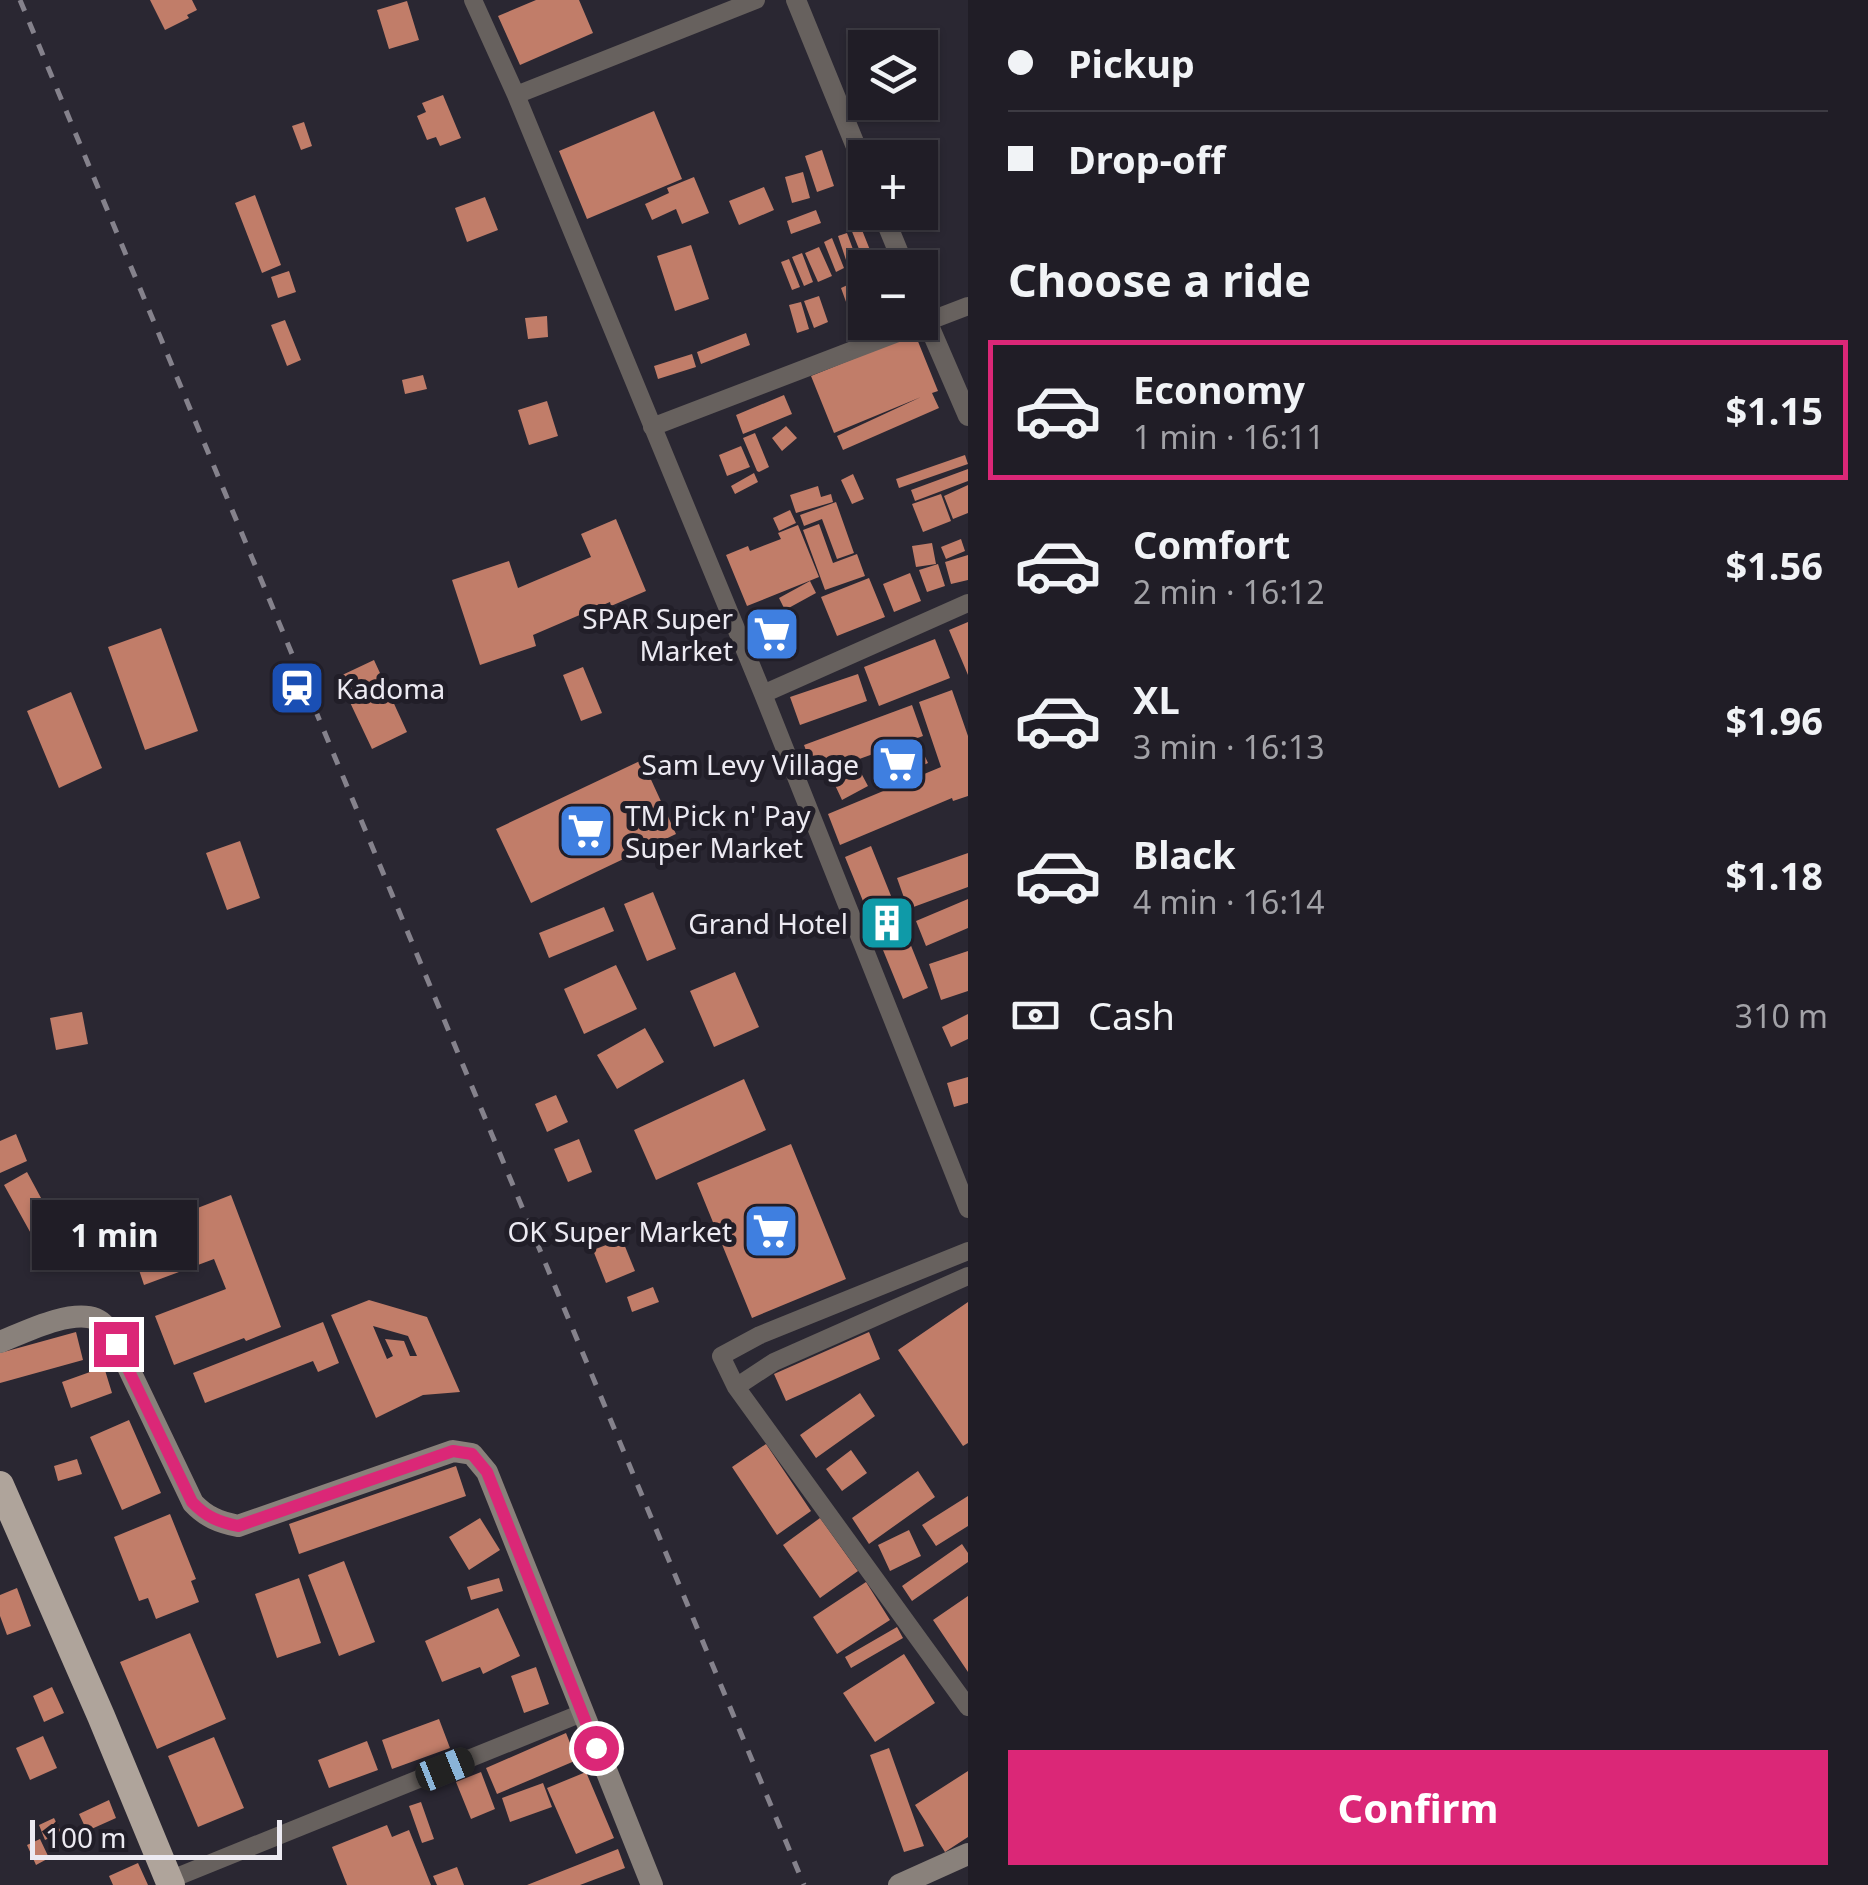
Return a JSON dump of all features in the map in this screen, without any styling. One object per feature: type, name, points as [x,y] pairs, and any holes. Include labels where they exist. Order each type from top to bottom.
[{"type":"highway","points":[[0,1485],[170,1883]]},
{"type":"main road","points":[[0,1342],[62,1318],[97,1319],[108,1328],[192,1502],[219,1522],[238,1526],[453,1451],[472,1454],[487,1472],[652,1885]]},
{"type":"main road","points":[[899,1885],[968,1854]]},
{"type":"street","points":[[473,0],[516,94],[764,694],[968,1209]]},
{"type":"street","points":[[516,94],[756,0]]},
{"type":"street","points":[[796,0],[853,140]]},
{"type":"street","points":[[938,311],[968,306]]},
{"type":"street","points":[[652,426],[861,340]]},
{"type":"street","points":[[935,340],[968,416]]},
{"type":"street","points":[[764,694],[968,603]]},
{"type":"street","points":[[968,1250],[760,1335],[721,1356],[736,1387],[968,1706]]},
{"type":"street","points":[[736,1387],[774,1362],[968,1276]]},
{"type":"street","points":[[170,1883],[582,1714]]},
{"type":"building","points":[[150,0],[192,0],[197,10],[165,30]]},
{"type":"building","points":[[536,0],[579,0],[593,33],[520,65],[498,16]]},
{"type":"building","points":[[407,1],[419,40],[389,49],[377,10]]},
{"type":"building","points":[[443,95],[461,138],[440,146],[436,137],[427,140],[417,116],[426,112],[422,103]]},
{"type":"building","points":[[654,111],[682,179],[587,219],[559,151]]},
{"type":"building","points":[[304,122],[312,146],[301,150],[292,126]]},
{"type":"building","points":[[822,150],[834,186],[817,192],[805,156]]},
{"type":"building","points":[[803,172],[810,198],[792,203],[785,177]]},
{"type":"building","points":[[694,177],[709,213],[682,224],[676,209],[652,220],[645,204],[669,193],[667,188]]},
{"type":"building","points":[[764,187],[774,210],[739,225],[729,201]]},
{"type":"building","points":[[255,195],[281,265],[262,273],[235,203]]},
{"type":"building","points":[[485,197],[498,230],[467,242],[455,208]]},
{"type":"building","points":[[816,210],[821,223],[791,234],[787,221]]},
{"type":"building","points":[[851,230],[862,230],[870,250],[859,250]]},
{"type":"building","points":[[847,233],[853,250],[848,250],[848,266],[838,236]]},
{"type":"building","points":[[832,238],[844,268],[836,272],[824,242]]},
{"type":"building","points":[[691,245],[709,299],[675,311],[657,256]]},
{"type":"building","points":[[819,247],[832,276],[818,282],[805,253]]},
{"type":"building","points":[[802,253],[813,282],[804,286],[792,257]]},
{"type":"building","points":[[789,259],[800,287],[792,290],[781,262]]},
{"type":"building","points":[[289,271],[296,292],[278,298],[271,277]]},
{"type":"building","points":[[848,285],[848,307],[841,288]]},
{"type":"building","points":[[819,296],[828,322],[814,328],[804,301]]},
{"type":"building","points":[[801,302],[809,329],[797,333],[789,305]]},
{"type":"building","points":[[547,316],[548,337],[528,339],[525,318]]},
{"type":"building","points":[[285,320],[301,360],[287,366],[271,325]]},
{"type":"building","points":[[746,333],[750,345],[701,364],[697,352]]},
{"type":"building","points":[[900,340],[917,340],[938,391],[932,393],[939,408],[843,450],[837,436],[921,397],[834,433],[811,376]]},
{"type":"building","points":[[692,354],[696,367],[658,379],[654,366]]},
{"type":"building","points":[[423,375],[427,389],[405,394],[402,380]]},
{"type":"building","points":[[784,395],[792,414],[743,434],[736,415]]},
{"type":"building","points":[[547,401],[558,436],[529,445],[518,410]]},
{"type":"building","points":[[786,426],[797,438],[782,451],[772,438]]},
{"type":"building","points":[[755,433],[769,467],[759,472],[743,438]]},
{"type":"building","points":[[741,446],[750,467],[727,476],[719,455]]},
{"type":"building","points":[[965,455],[968,464],[899,488],[896,479]]},
{"type":"building","points":[[968,469],[968,481],[915,501],[911,490]]},
{"type":"building","points":[[754,473],[758,482],[735,494],[731,486]]},
{"type":"building","points":[[853,474],[864,499],[852,504],[841,480]]},
{"type":"building","points":[[968,485],[968,513],[953,519],[944,496]]},
{"type":"building","points":[[818,486],[821,497],[831,494],[833,502],[796,513],[790,495]]},
{"type":"building","points":[[941,494],[951,521],[923,532],[912,504]]},
{"type":"building","points":[[836,502],[854,553],[837,559],[822,519],[804,526],[800,515]]},
{"type":"building","points":[[790,510],[796,523],[779,531],[773,518]]},
{"type":"building","points":[[616,519],[646,591],[533,635],[536,646],[480,665],[452,580],[509,561],[518,588],[591,557],[581,534]]},
{"type":"building","points":[[819,524],[833,563],[857,554],[865,576],[825,590],[803,530]]},
{"type":"building","points":[[798,525],[819,577],[747,606],[726,555],[781,539],[778,533]]},
{"type":"building","points":[[961,539],[965,551],[946,559],[941,547]]},
{"type":"building","points":[[932,543],[936,564],[916,567],[912,546]]},
{"type":"building","points":[[968,555],[968,580],[951,584],[945,562]]},
{"type":"building","points":[[938,564],[945,586],[927,592],[919,570]]},
{"type":"building","points":[[910,573],[921,601],[894,612],[883,584]]},
{"type":"building","points":[[869,578],[885,617],[837,636],[821,597]]},
{"type":"building","points":[[810,581],[816,593],[785,610],[779,598]]},
{"type":"building","points":[[968,622],[968,675],[949,630]]},
{"type":"building","points":[[161,628],[198,731],[145,750],[108,647]]},
{"type":"building","points":[[935,639],[950,678],[879,706],[864,667]]},
{"type":"building","points":[[374,660],[407,732],[372,749],[338,677]]},
{"type":"building","points":[[583,667],[602,713],[581,721],[563,675]]},
{"type":"building","points":[[858,674],[867,701],[800,725],[790,697]]},
{"type":"building","points":[[952,690],[968,736],[968,796],[953,801],[952,798],[840,845],[828,814],[941,767],[919,702]]},
{"type":"building","points":[[71,692],[102,768],[59,788],[27,711]]},
{"type":"building","points":[[912,705],[923,736],[815,775],[804,745]]},
{"type":"building","points":[[921,748],[928,763],[881,784],[874,768]]},
{"type":"building","name":"TM Pick n' Pay Super Market","points":[[642,760],[676,834],[531,903],[496,829]]},
{"type":"building","points":[[860,771],[868,786],[842,800],[835,785]]},
{"type":"building","points":[[240,841],[260,898],[227,910],[206,853]]},
{"type":"building","name":"Grand Hotel","points":[[871,846],[928,988],[903,999],[845,857]]},
{"type":"building","points":[[968,853],[968,887],[908,909],[897,878]]},
{"type":"building","points":[[653,892],[676,949],[647,961],[624,904]]},
{"type":"building","points":[[968,899],[968,928],[926,946],[916,921]]},
{"type":"building","points":[[604,907],[614,931],[549,958],[539,933]]},
{"type":"building","points":[[968,951],[968,991],[941,1000],[929,964]]},
{"type":"building","points":[[616,965],[637,1009],[584,1034],[564,989]]},
{"type":"building","points":[[735,972],[759,1027],[714,1047],[690,991]]},
{"type":"building","points":[[82,1012],[88,1044],[56,1050],[50,1018]]},
{"type":"building","points":[[968,1014],[968,1039],[951,1047],[942,1027]]},
{"type":"building","points":[[645,1028],[664,1062],[617,1089],[597,1055]]},
{"type":"building","points":[[968,1077],[968,1103],[954,1107],[947,1083]]},
{"type":"building","points":[[744,1079],[766,1130],[656,1180],[634,1130]]},
{"type":"building","points":[[556,1095],[568,1122],[547,1132],[535,1104]]},
{"type":"building","points":[[16,1134],[27,1161],[0,1173],[0,1141]]},
{"type":"building","points":[[579,1139],[592,1172],[568,1182],[554,1149]]},
{"type":"building","name":"OK Super Market","points":[[791,1144],[846,1279],[752,1318],[697,1183]]},
{"type":"building","points":[[27,1172],[61,1235],[39,1248],[4,1185]]},
{"type":"building","points":[[231,1195],[281,1327],[174,1365],[155,1316],[226,1289],[214,1259],[144,1285],[128,1237],[197,1213],[195,1209]]},
{"type":"building","points":[[622,1239],[635,1271],[606,1283],[593,1250]]},
{"type":"building","points":[[653,1287],[659,1302],[632,1312],[627,1297]]},
{"type":"building","points":[[369,1300],[427,1317],[460,1392],[423,1395],[376,1418],[331,1315]],"holes":[[[373,1326],[408,1336],[417,1356],[410,1356],[404,1341],[385,1339],[393,1356],[387,1359]]]},
{"type":"building","points":[[968,1302],[968,1443],[963,1446],[898,1350]]},
{"type":"building","points":[[323,1322],[339,1363],[318,1372],[313,1361],[205,1403],[193,1373]]},
{"type":"building","points":[[76,1332],[83,1360],[0,1383],[0,1353]]},
{"type":"building","points":[[869,1332],[880,1359],[786,1401],[774,1374]]},
{"type":"building","points":[[104,1367],[112,1393],[71,1408],[62,1382]]},
{"type":"building","points":[[860,1393],[875,1416],[816,1458],[800,1435]]},
{"type":"building","points":[[129,1420],[161,1493],[122,1510],[90,1437]]},
{"type":"building","points":[[766,1444],[811,1511],[777,1535],[732,1467]]},
{"type":"building","points":[[851,1450],[867,1473],[842,1491],[826,1469]]},
{"type":"building","points":[[77,1459],[82,1474],[58,1481],[54,1466]]},
{"type":"building","points":[[456,1466],[466,1496],[299,1554],[289,1524]]},
{"type":"building","points":[[918,1471],[935,1497],[869,1544],[852,1518]]},
{"type":"building","points":[[968,1496],[968,1526],[936,1546],[922,1525]]},
{"type":"building","points":[[170,1514],[196,1579],[191,1581],[199,1602],[156,1619],[148,1598],[139,1601],[114,1537]]},
{"type":"building","points":[[480,1518],[500,1550],[469,1570],[449,1537]]},
{"type":"building","points":[[820,1518],[858,1571],[820,1598],[783,1545]]},
{"type":"building","points":[[909,1530],[921,1556],[890,1571],[878,1545]]},
{"type":"building","points":[[962,1544],[968,1562],[912,1601],[902,1586]]},
{"type":"building","points":[[344,1561],[375,1642],[339,1656],[308,1575]]},
{"type":"building","points":[[299,1578],[321,1643],[277,1658],[255,1594]]},
{"type":"building","points":[[499,1578],[503,1591],[471,1600],[467,1587]]},
{"type":"building","points":[[866,1582],[890,1620],[837,1654],[813,1617]]},
{"type":"building","points":[[17,1588],[31,1626],[7,1635],[0,1616],[0,1595]]},
{"type":"building","points":[[968,1596],[968,1672],[933,1620]]},
{"type":"building","points":[[498,1608],[520,1656],[483,1674],[480,1667],[442,1682],[425,1641]]},
{"type":"building","points":[[897,1627],[903,1638],[851,1668],[845,1657]]},
{"type":"building","points":[[190,1633],[226,1719],[157,1749],[120,1662]]},
{"type":"building","points":[[904,1654],[935,1703],[875,1742],[843,1693]]},
{"type":"building","points":[[536,1667],[549,1704],[524,1713],[511,1676]]},
{"type":"building","points":[[52,1687],[64,1713],[44,1722],[33,1696]]},
{"type":"building","points":[[439,1719],[450,1748],[392,1769],[382,1740]]},
{"type":"building","points":[[566,1733],[577,1760],[497,1794],[486,1768]]},
{"type":"building","points":[[43,1736],[57,1768],[30,1780],[16,1748]]},
{"type":"building","points":[[214,1737],[244,1808],[198,1827],[168,1756]]},
{"type":"building","points":[[367,1741],[378,1770],[329,1788],[318,1760]]},
{"type":"building","points":[[889,1748],[924,1846],[904,1852],[870,1755]]},
{"type":"building","points":[[968,1771],[968,1837],[945,1852],[915,1805]]},
{"type":"building","points":[[481,1772],[495,1809],[471,1819],[456,1782]]},
{"type":"building","points":[[586,1772],[614,1838],[576,1854],[547,1788]]},
{"type":"building","points":[[543,1783],[552,1807],[510,1822],[502,1798]]},
{"type":"building","points":[[109,1800],[116,1818],[87,1831],[79,1814]]},
{"type":"building","points":[[421,1802],[434,1839],[422,1843],[409,1806]]},
{"type":"building","points":[[54,1818],[61,1832],[45,1840],[39,1825]]},
{"type":"building","points":[[387,1825],[392,1837],[409,1830],[431,1885],[347,1885],[332,1847]]},
{"type":"building","points":[[40,1839],[49,1858],[36,1865],[27,1845]]},
{"type":"building","points":[[618,1849],[625,1868],[580,1885],[527,1885]]},
{"type":"building","points":[[138,1863],[148,1885],[113,1885],[109,1876]]},
{"type":"building","points":[[457,1867],[464,1885],[437,1885],[433,1876]]},
{"type":"railway","points":[[20,0],[804,1885]]},
{"type":"place","name":"SPAR Super Market","points":[[772,634]]},
{"type":"place","name":"Kadoma","points":[[297,688]]},
{"type":"place","name":"Sam Levy Village","points":[[898,764]]},
{"type":"place","name":"TM Pick n' Pay Super Market","points":[[586,831]]},
{"type":"place","name":"Grand Hotel","points":[[887,923]]},
{"type":"place","name":"OK Super Market","points":[[771,1231]]},
{"type":"route","points":[[116,1344],[192,1502],[219,1522],[238,1526],[453,1451],[472,1454],[487,1472],[596,1748]]}]
